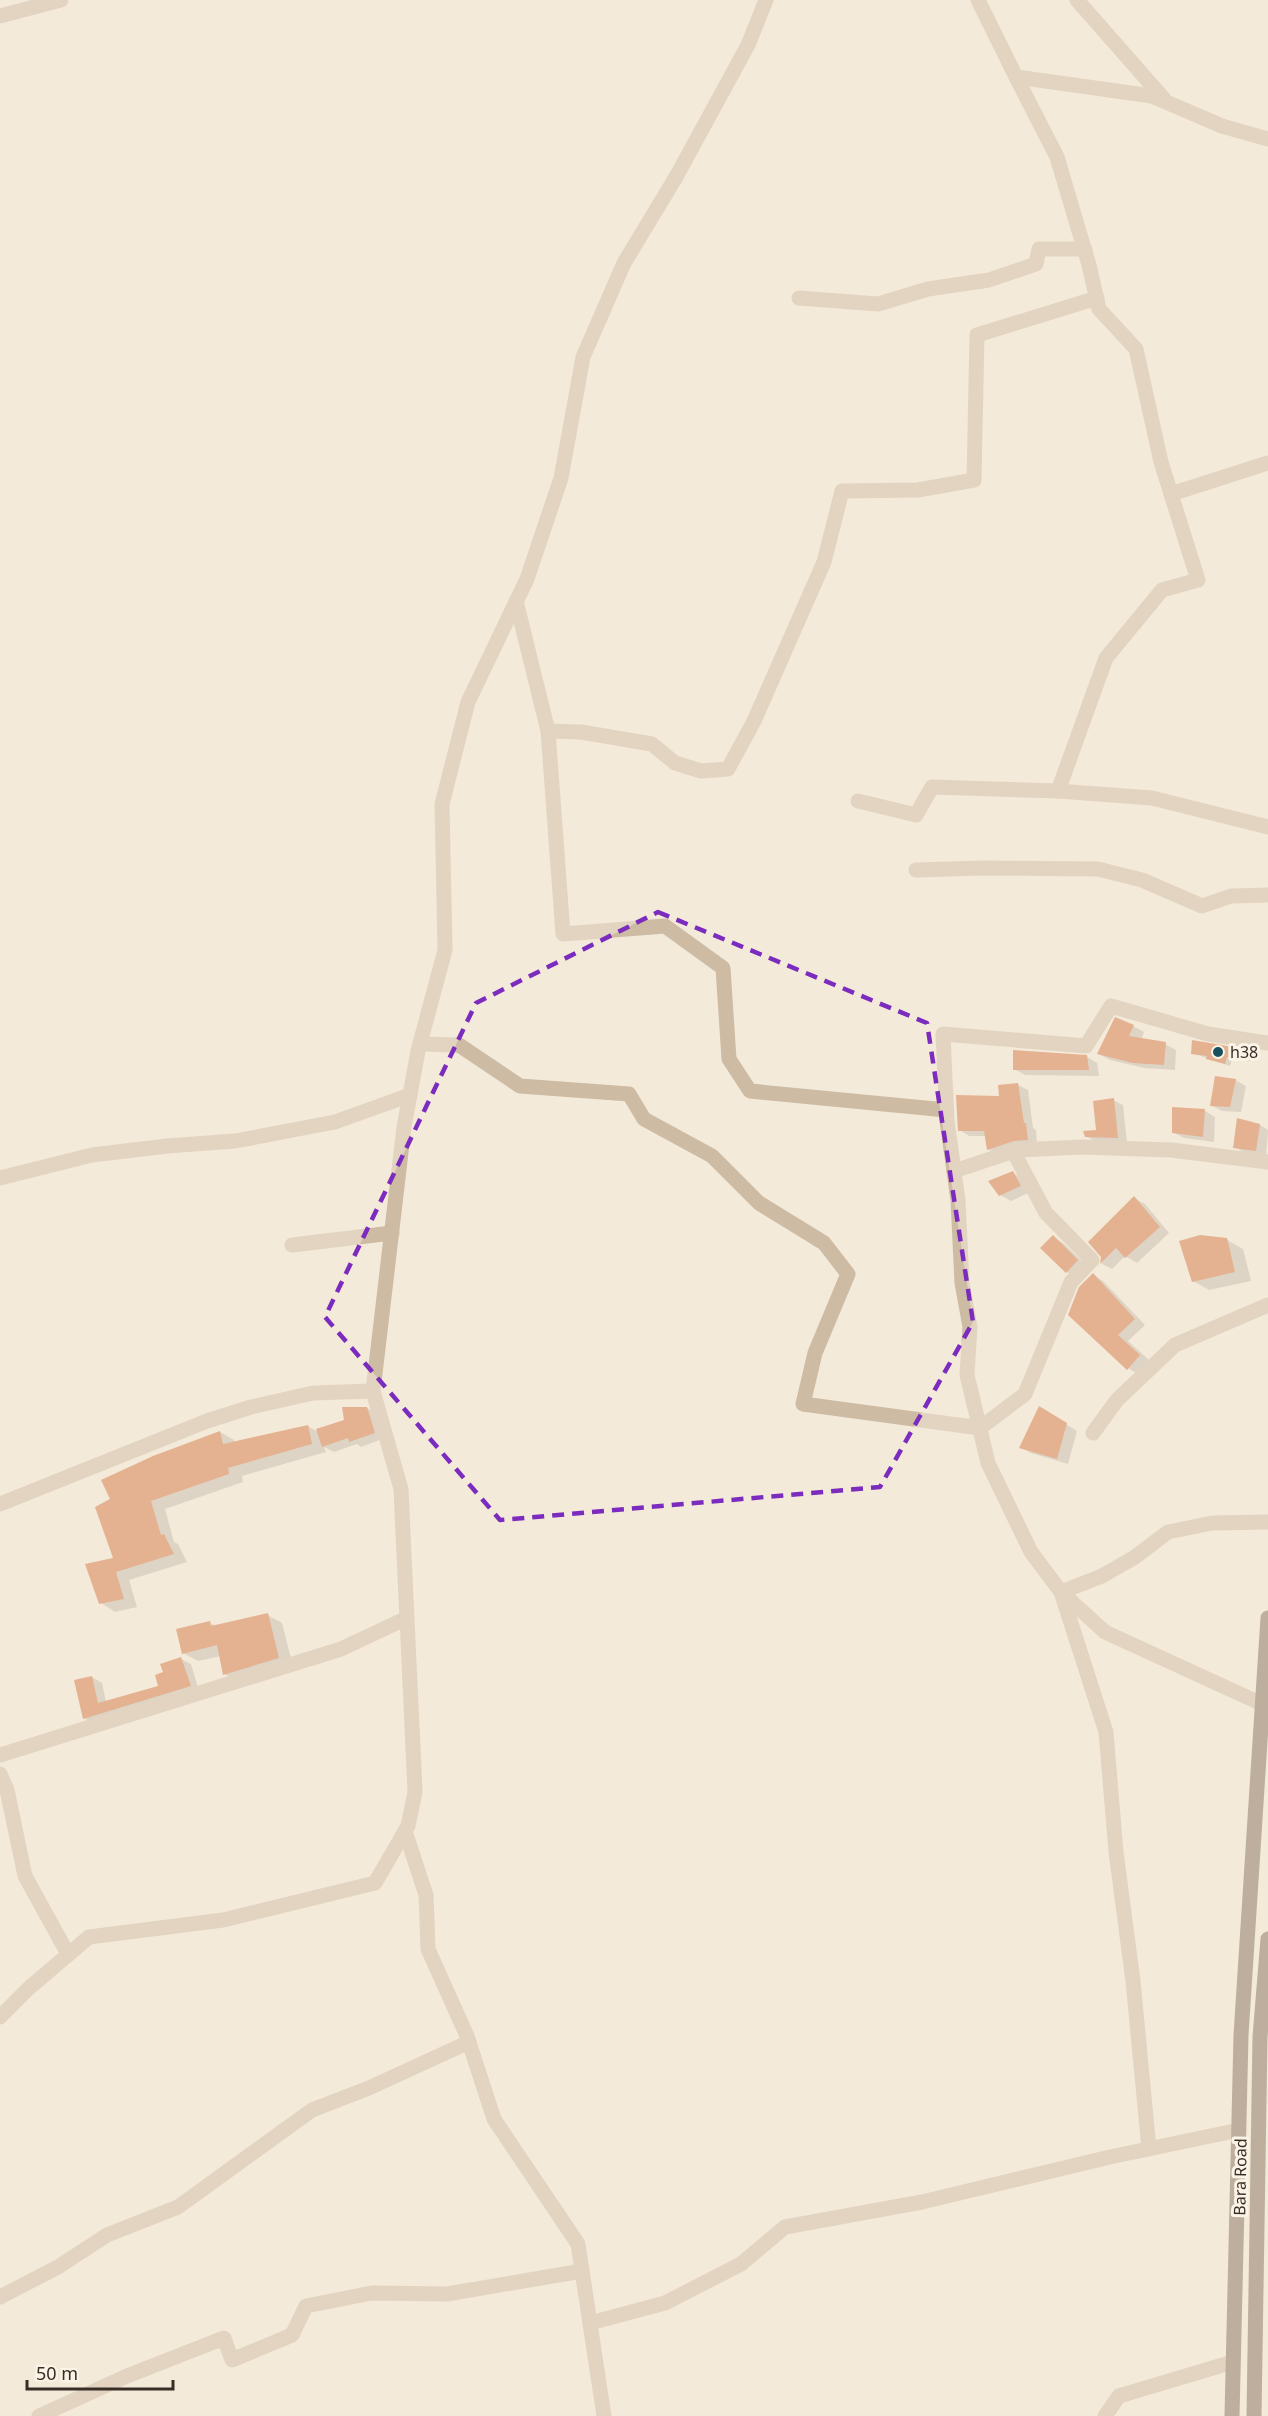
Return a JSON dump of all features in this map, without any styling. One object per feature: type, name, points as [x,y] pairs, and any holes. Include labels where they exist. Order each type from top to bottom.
[{"type":"main road","points":[[1232,2416],[1241,2035],[1268,1618]]},
{"type":"main road","name":"Bara Road","points":[[1254,2416],[1268,1939]]},
{"type":"main road","points":[[1241,2035],[1264,2039]]},
{"type":"main road","points":[[1238,2165],[1263,2160]]},
{"type":"street","points":[[0,16],[62,0]]},
{"type":"street","points":[[0,2017],[28,1988],[89,1937],[223,1920],[375,1883],[405,1831],[415,1792],[401,1489],[373,1391],[410,1095],[420,1044],[445,950],[442,804],[468,702],[527,579],[561,478],[583,357],[624,263],[676,177],[748,45],[766,0]]},
{"type":"street","points":[[978,0],[1057,157],[1085,249],[1100,309],[1136,349],[1161,462],[1198,580],[1162,590],[1106,658],[1058,791]]},
{"type":"street","points":[[1077,0],[1167,102]]},
{"type":"street","points":[[1016,77],[1152,96],[1222,126],[1268,139]]},
{"type":"street","points":[[799,298],[878,304],[928,289],[989,280],[1036,264],[1039,249],[1085,249]]},
{"type":"street","points":[[548,731],[581,732],[652,744],[675,763],[701,771],[728,769],[754,721],[824,562],[842,491],[918,490],[975,480],[977,335],[1097,298]]},
{"type":"street","points":[[1171,494],[1268,463]]},
{"type":"street","points":[[516,601],[548,731],[563,934],[664,926],[723,968],[729,1059],[750,1091],[946,1110]]},
{"type":"street","points":[[858,801],[916,815],[932,788],[1058,791],[1152,798],[1268,827]]},
{"type":"street","points":[[916,870],[1098,869],[1142,880],[1202,906],[1231,896],[1268,895]]},
{"type":"street","points":[[1262,1704],[1105,1632],[1061,1592],[1031,1552],[988,1463],[967,1375],[970,1327],[962,1283],[958,1200],[946,1110],[943,1034],[1086,1046],[1111,1006],[1208,1034],[1268,1043]]},
{"type":"street","points":[[420,1044],[459,1045],[520,1086],[629,1094],[644,1119],[712,1155],[759,1203],[824,1243],[848,1274],[815,1353],[803,1404],[980,1428],[1025,1394],[1071,1282],[1092,1260],[1046,1213],[1013,1151]]},
{"type":"street","points":[[0,1178],[92,1155],[235,1141],[335,1122],[410,1095]]},
{"type":"street","points":[[954,1171],[1013,1151],[1082,1147],[1171,1150],[1268,1162]]},
{"type":"street","points":[[292,1245],[392,1233]]},
{"type":"street","points":[[1093,1433],[1117,1400],[1176,1345],[1268,1305]]},
{"type":"street","points":[[0,1504],[207,1421],[251,1407],[313,1393],[373,1391]]},
{"type":"street","points":[[1061,1592],[1102,1576],[1135,1557],[1168,1532],[1212,1523],[1268,1522]]},
{"type":"street","points":[[1061,1592],[1106,1732],[1116,1852],[1133,1981],[1149,2149]]},
{"type":"street","points":[[0,1755],[341,1649],[407,1618]]},
{"type":"street","points":[[0,1774],[7,1790],[25,1876],[68,1954]]},
{"type":"street","points":[[405,1831],[426,1895],[428,1949],[469,2042],[495,2119],[578,2244],[604,2416]]},
{"type":"street","points":[[0,2297],[58,2267],[107,2235],[178,2207],[312,2110],[369,2088],[469,2042]]},
{"type":"street","points":[[590,2323],[665,2303],[741,2264],[785,2227],[922,2202],[1239,2130]]},
{"type":"street","points":[[39,2416],[127,2376],[224,2338],[232,2360],[292,2335],[306,2306],[372,2293],[447,2294],[582,2271]]},
{"type":"street","points":[[1105,2416],[1119,2396],[1233,2362]]},
{"type":"highlighted area","points":[[658,912],[927,1023],[973,1322],[880,1487],[500,1520],[325,1317],[476,1003]]},
{"type":"building","points":[[1115,1017],[1134,1025],[1129,1036],[1166,1042],[1164,1065],[1133,1063],[1097,1054]]},
{"type":"building","points":[[1192,1040],[1251,1050],[1250,1059],[1227,1057],[1225,1064],[1206,1059],[1207,1056],[1191,1054]]},
{"type":"building","points":[[1013,1050],[1087,1055],[1089,1070],[1013,1070]]},
{"type":"building","points":[[1215,1076],[1236,1079],[1230,1107],[1210,1106]]},
{"type":"building","points":[[1018,1083],[1028,1140],[1014,1141],[987,1150],[984,1131],[958,1131],[956,1095],[999,1096],[998,1085]]},
{"type":"building","points":[[1114,1098],[1118,1138],[1085,1137],[1083,1131],[1096,1130],[1093,1101]]},
{"type":"building","points":[[1172,1107],[1205,1109],[1203,1137],[1172,1133]]},
{"type":"building","points":[[1237,1118],[1260,1124],[1256,1151],[1233,1148]]},
{"type":"building","points":[[1013,1171],[1021,1186],[999,1196],[988,1181]]},
{"type":"building","points":[[1134,1196],[1160,1227],[1125,1258],[1116,1248],[1100,1264],[1101,1257],[1088,1242]]},
{"type":"building","points":[[1053,1235],[1078,1260],[1066,1273],[1040,1248]]},
{"type":"building","points":[[1200,1235],[1227,1238],[1235,1272],[1192,1282],[1179,1241]]},
{"type":"building","points":[[1093,1273],[1135,1319],[1118,1335],[1140,1355],[1127,1370],[1068,1315],[1079,1287]]},
{"type":"building","points":[[1039,1406],[1067,1423],[1057,1459],[1019,1448]]},
{"type":"building","points":[[342,1407],[367,1407],[375,1433],[349,1442],[348,1438],[322,1447],[316,1429],[344,1420]]},
{"type":"building","points":[[308,1425],[312,1444],[228,1468],[229,1474],[151,1501],[161,1535],[164,1534],[174,1554],[116,1572],[124,1599],[99,1604],[85,1564],[113,1558],[95,1507],[110,1499],[101,1480],[153,1456],[220,1431],[223,1444]]},
{"type":"building","points":[[268,1613],[279,1658],[223,1675],[217,1645],[182,1654],[176,1629],[210,1621],[211,1626]]},
{"type":"building","points":[[181,1657],[191,1686],[83,1719],[74,1680],[92,1676],[98,1703],[158,1686],[155,1675],[163,1672],[160,1664]]},
{"type":"place","name":"h38","points":[[1218,1052]]}]
